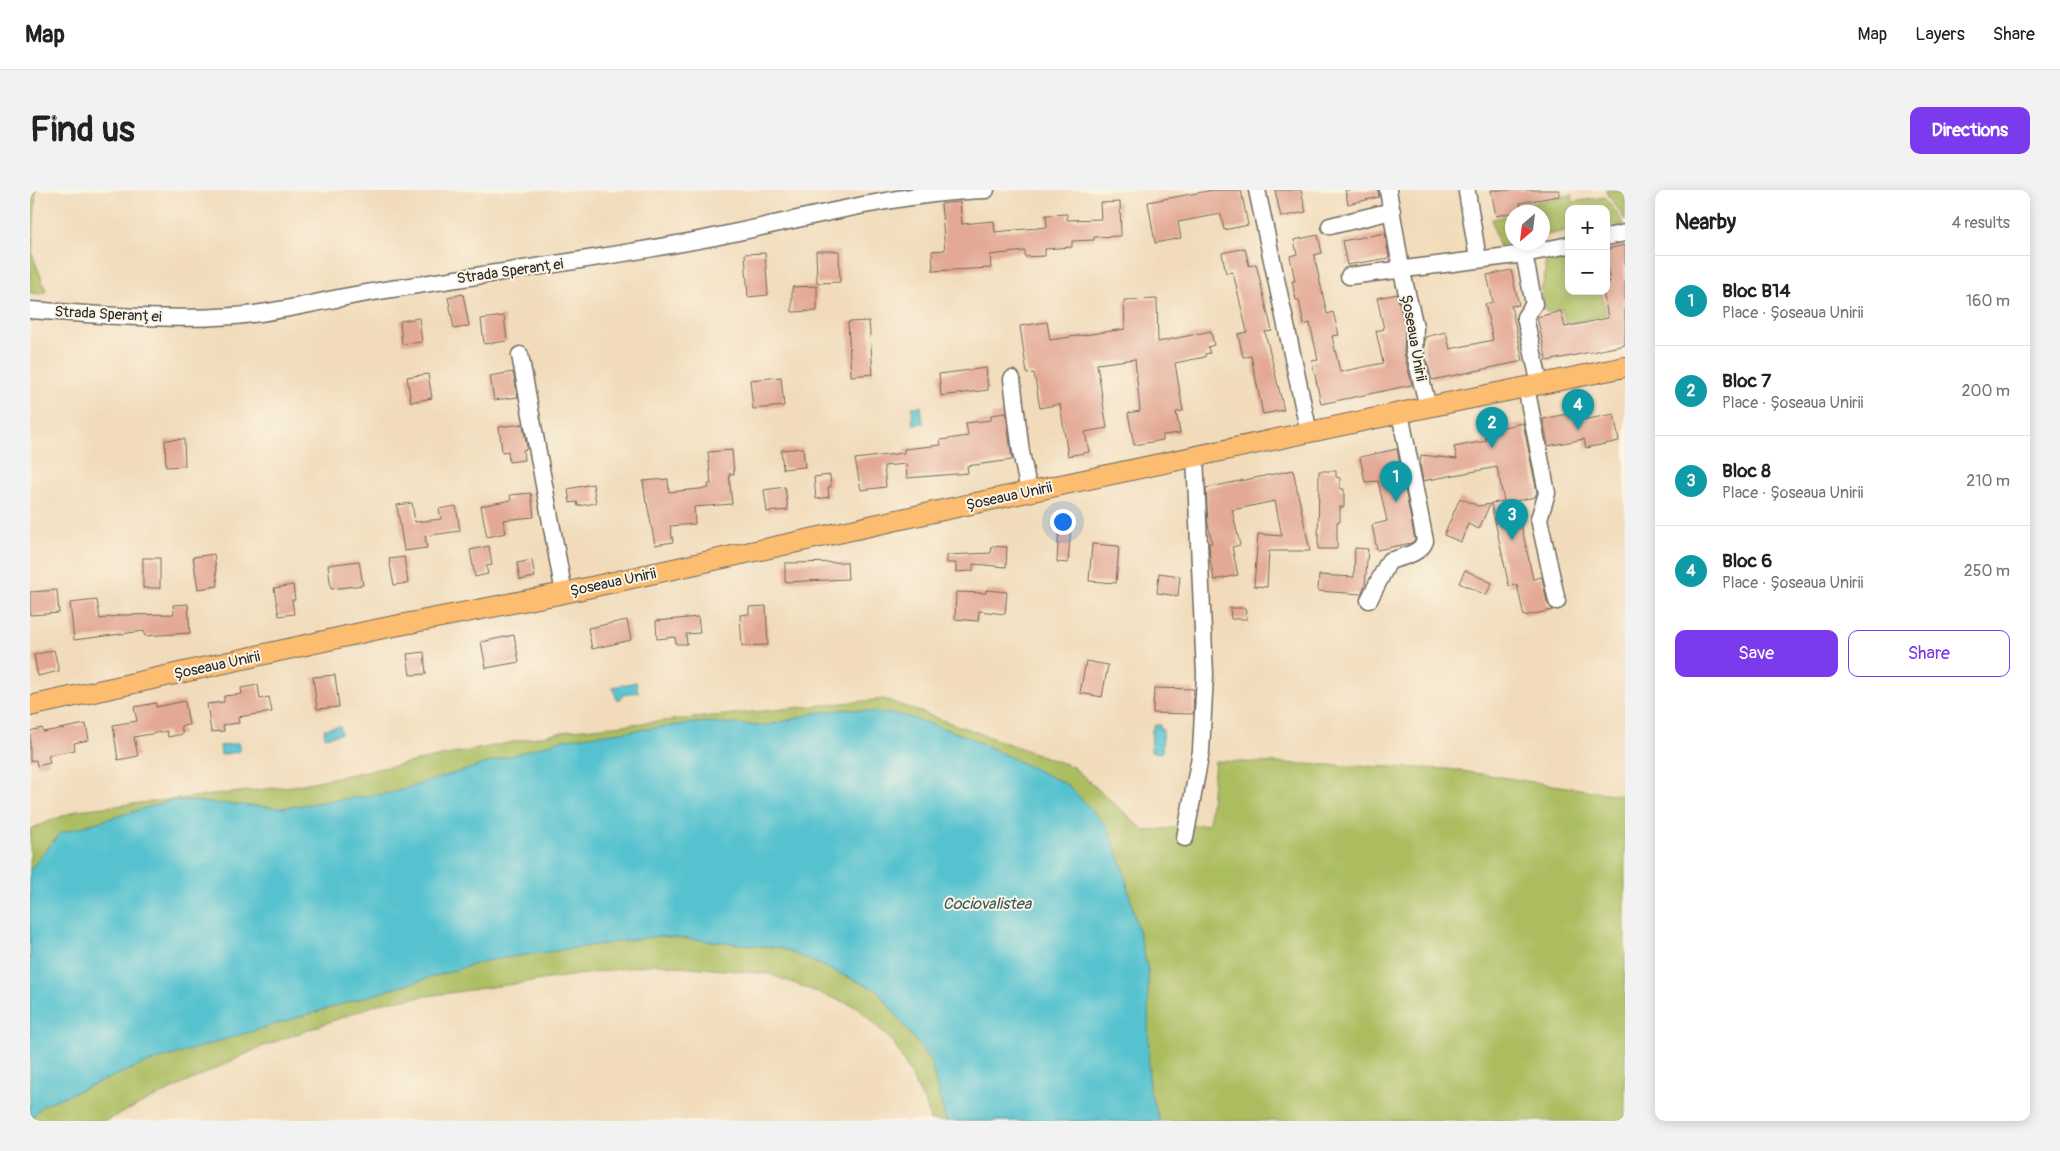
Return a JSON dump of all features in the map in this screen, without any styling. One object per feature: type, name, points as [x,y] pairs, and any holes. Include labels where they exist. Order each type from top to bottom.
[{"type":"main road","name":"Șoseaua Unirii","points":[[30,706],[374,630],[564,593],[1196,456],[1625,367]]},
{"type":"street","name":"Strada Speranței","points":[[30,310],[146,318],[236,316],[370,292],[586,260],[722,235],[896,198],[956,191],[986,190]]},
{"type":"street","points":[[1257,190],[1309,433]]},
{"type":"street","name":"Șoseaua Unirii","points":[[1388,190],[1401,268],[1415,327],[1414,351],[1428,407]]},
{"type":"street","points":[[1467,192],[1478,259]]},
{"type":"street","points":[[1330,226],[1392,211]]},
{"type":"street","points":[[1610,236],[1625,233]]},
{"type":"street","points":[[1349,276],[1524,254],[1565,245]]},
{"type":"street","points":[[1524,254],[1534,304],[1525,317],[1547,493],[1539,519],[1558,602]]},
{"type":"street","points":[[520,356],[564,593]]},
{"type":"street","points":[[1012,379],[1021,452],[1029,492]]},
{"type":"street","points":[[1369,600],[1389,561],[1417,551],[1424,545],[1425,541],[1400,413]]},
{"type":"street","points":[[1185,838],[1201,751],[1205,674],[1196,456]]},
{"type":"green space","points":[[30,190],[36,190],[32,254],[46,290],[43,294],[30,293]]},
{"type":"green space","points":[[1625,190],[1625,220],[1606,191]]},
{"type":"green space","points":[[1572,195],[1573,202],[1605,197],[1625,225],[1610,226],[1610,205],[1565,205],[1565,231],[1550,234],[1550,205],[1522,205]]},
{"type":"green space","points":[[1505,216],[1505,244],[1498,246],[1492,219]]},
{"type":"green space","points":[[1565,259],[1565,295],[1602,295],[1606,315],[1566,324],[1562,309],[1546,312],[1541,291],[1545,276],[1545,263]]},
{"type":"green space","points":[[884,699],[1073,767],[1145,831],[1209,824],[1215,761],[1448,769],[1625,796],[1625,1121],[930,1121],[928,1109],[894,1043],[857,1007],[769,974],[656,964],[384,1002],[261,1047],[105,1121],[30,1121],[30,829],[78,810],[293,786],[573,730]]},
{"type":"water","points":[[921,406],[923,423],[913,424],[912,407]]},
{"type":"water","points":[[636,682],[638,692],[623,695],[617,700],[613,687]]},
{"type":"water","name":"Cociovalistea","points":[[849,709],[906,716],[966,736],[1068,785],[1107,826],[1123,868],[1148,970],[1149,1090],[1160,1121],[946,1121],[930,1060],[877,990],[781,948],[659,936],[485,961],[144,1064],[43,1105],[30,1120],[30,870],[60,833],[173,800],[281,808],[394,792],[565,739],[704,722],[766,726],[815,713]]},
{"type":"water","points":[[1154,725],[1160,725],[1160,729],[1163,730],[1162,753],[1151,752],[1152,729],[1154,729]]},
{"type":"water","points":[[340,726],[341,734],[325,737],[324,729]]},
{"type":"water","points":[[238,743],[240,751],[221,755],[220,746]]},
{"type":"building","points":[[1213,190],[1241,190],[1248,225],[1224,230],[1221,214],[1178,222],[1181,238],[1155,243],[1148,202]]},
{"type":"building","points":[[1275,190],[1301,190],[1306,212],[1281,217]]},
{"type":"building","points":[[1345,190],[1378,190],[1379,197],[1348,204]]},
{"type":"building","points":[[1491,190],[1559,190],[1559,196],[1520,203],[1520,205],[1505,205],[1505,214],[1496,216]]},
{"type":"building","points":[[960,202],[962,224],[994,221],[995,232],[1047,227],[1046,215],[1067,214],[1067,220],[1101,219],[1100,203],[1120,202],[1121,236],[1094,237],[1094,240],[1072,241],[1072,247],[1045,249],[1045,256],[1025,257],[1025,251],[990,255],[991,268],[933,271],[932,251],[945,250],[941,204]]},
{"type":"building","points":[[1385,233],[1389,258],[1347,265],[1342,241]]},
{"type":"building","points":[[1318,235],[1322,253],[1314,255],[1327,314],[1333,312],[1339,335],[1332,336],[1340,372],[1383,363],[1376,331],[1384,329],[1377,298],[1397,294],[1405,328],[1404,353],[1412,385],[1321,404],[1312,361],[1318,360],[1310,323],[1304,325],[1299,300],[1296,300],[1292,281],[1295,281],[1290,256],[1297,254],[1294,240]]},
{"type":"building","points":[[1625,245],[1625,345],[1547,361],[1537,317],[1561,311],[1565,327],[1608,318],[1604,295],[1610,295],[1610,248]]},
{"type":"building","points":[[1245,248],[1249,266],[1256,264],[1272,331],[1265,332],[1284,410],[1263,414],[1251,356],[1243,357],[1238,334],[1247,332],[1233,272],[1226,273],[1222,253]]},
{"type":"building","points":[[816,251],[839,251],[840,282],[817,283]]},
{"type":"building","points":[[765,253],[768,295],[748,297],[745,254]]},
{"type":"building","points":[[1511,270],[1519,305],[1511,306],[1523,361],[1432,380],[1424,350],[1425,337],[1446,332],[1450,349],[1493,340],[1485,304],[1493,302],[1487,275]]},
{"type":"building","points":[[817,286],[817,311],[792,312],[792,287]]},
{"type":"building","points":[[463,294],[469,326],[454,329],[448,297]]},
{"type":"building","points":[[1157,299],[1158,342],[1211,331],[1214,345],[1208,347],[1210,353],[1205,354],[1205,357],[1175,363],[1183,411],[1176,412],[1180,433],[1163,435],[1163,440],[1134,445],[1128,413],[1140,411],[1135,359],[1097,364],[1107,428],[1085,432],[1089,452],[1068,456],[1060,404],[1040,408],[1034,373],[1027,374],[1020,326],[1047,322],[1050,340],[1125,329],[1124,300]]},
{"type":"building","points":[[504,316],[507,341],[484,344],[481,319]]},
{"type":"building","points":[[419,318],[422,342],[402,344],[400,321]]},
{"type":"building","points":[[869,321],[873,374],[851,376],[848,322]]},
{"type":"building","points":[[986,368],[988,390],[941,396],[939,374]]},
{"type":"building","points":[[513,372],[518,397],[494,400],[490,376]]},
{"type":"building","points":[[428,374],[432,398],[411,402],[407,377]]},
{"type":"building","points":[[781,377],[784,406],[753,409],[750,380]]},
{"type":"building","points":[[1581,411],[1583,420],[1614,414],[1619,441],[1586,448],[1584,439],[1548,446],[1543,419]]},
{"type":"building","points":[[1006,413],[1012,460],[967,466],[968,473],[907,478],[906,464],[884,466],[886,487],[861,490],[855,459],[904,453],[904,449],[941,445],[940,440],[968,436],[966,423],[991,420],[991,415]]},
{"type":"building","points":[[1523,423],[1537,492],[1535,497],[1516,501],[1533,579],[1542,577],[1547,603],[1553,610],[1524,616],[1517,585],[1509,586],[1491,503],[1504,501],[1497,467],[1423,481],[1420,464],[1421,455],[1457,459],[1454,447],[1486,441],[1484,431]]},
{"type":"building","points":[[523,424],[527,449],[523,450],[524,460],[509,462],[508,451],[502,452],[499,427]]},
{"type":"building","points":[[184,439],[185,466],[166,467],[165,440]]},
{"type":"building","points":[[803,448],[805,467],[783,469],[781,450]]},
{"type":"building","points":[[1397,449],[1415,540],[1411,543],[1377,550],[1372,525],[1387,521],[1378,481],[1365,482],[1360,457]]},
{"type":"building","points":[[732,450],[734,474],[729,474],[732,504],[694,507],[695,524],[670,526],[673,542],[655,545],[643,481],[668,479],[669,492],[709,488],[708,484],[711,484],[708,452]]},
{"type":"building","points":[[1293,470],[1310,551],[1269,551],[1267,587],[1254,586],[1258,534],[1282,536],[1275,501],[1232,510],[1240,545],[1232,547],[1238,575],[1214,580],[1210,560],[1209,543],[1212,543],[1208,524],[1206,488]]},
{"type":"building","points":[[1319,471],[1336,471],[1336,477],[1340,478],[1340,489],[1344,489],[1344,507],[1340,507],[1340,522],[1337,522],[1337,549],[1318,549]]},
{"type":"building","points":[[830,475],[831,487],[828,487],[829,497],[816,499],[814,477]]},
{"type":"building","points":[[593,484],[596,503],[578,506],[577,502],[570,503],[568,489]]},
{"type":"building","points":[[785,487],[788,510],[767,512],[764,490]]},
{"type":"building","points":[[531,493],[534,517],[503,520],[506,533],[487,537],[481,506],[511,500],[510,495]]},
{"type":"building","points":[[1460,498],[1478,506],[1490,504],[1479,529],[1468,524],[1461,542],[1444,535]]},
{"type":"building","points":[[412,503],[415,522],[441,519],[439,509],[456,506],[460,531],[425,536],[427,548],[404,551],[397,505]]},
{"type":"building","points":[[1059,526],[1071,527],[1068,563],[1057,562]]},
{"type":"building","points":[[1092,544],[1119,546],[1116,583],[1089,581]]},
{"type":"building","points":[[489,546],[492,565],[486,566],[488,574],[475,577],[470,550]]},
{"type":"building","points":[[992,546],[1007,547],[1006,567],[973,564],[973,571],[956,572],[956,563],[947,563],[947,555],[991,553]]},
{"type":"building","points":[[1355,548],[1368,549],[1365,585],[1361,594],[1318,591],[1319,575],[1354,577]]},
{"type":"building","points":[[214,554],[218,586],[198,589],[193,557]]},
{"type":"building","points":[[404,557],[408,583],[394,585],[389,559]]},
{"type":"building","points":[[143,558],[160,558],[160,588],[143,588]]},
{"type":"building","points":[[532,560],[535,577],[520,580],[517,563]]},
{"type":"building","points":[[359,561],[363,585],[331,589],[328,565]]},
{"type":"building","points":[[847,562],[848,579],[785,582],[785,563]]},
{"type":"building","points":[[1465,570],[1492,583],[1486,595],[1459,583]]},
{"type":"building","points":[[1159,573],[1180,576],[1178,596],[1157,593]]},
{"type":"building","points":[[293,585],[295,600],[292,600],[294,614],[279,616],[274,588]]},
{"type":"building","points":[[57,590],[59,613],[30,615],[30,592]]},
{"type":"building","points":[[986,590],[1007,592],[1005,614],[979,611],[978,621],[955,619],[956,592],[986,593]]},
{"type":"building","points":[[97,600],[100,619],[122,615],[174,614],[173,605],[188,604],[190,633],[145,636],[144,631],[74,640],[70,603]]},
{"type":"building","points":[[766,606],[768,645],[742,646],[740,615],[749,614],[749,607]]},
{"type":"building","points":[[1230,608],[1245,608],[1247,619],[1231,619]]},
{"type":"building","points":[[698,617],[700,633],[686,634],[687,644],[676,644],[675,637],[657,639],[656,621]]},
{"type":"building","points":[[627,620],[631,640],[592,649],[588,628]]},
{"type":"building","points":[[514,635],[519,662],[486,668],[481,642]]},
{"type":"building","points":[[54,650],[59,671],[38,676],[34,655]]},
{"type":"building","points":[[424,652],[426,674],[410,675],[407,654]]},
{"type":"building","points":[[1086,661],[1108,665],[1102,697],[1080,693]]},
{"type":"building","points":[[335,675],[339,707],[317,709],[313,677]]},
{"type":"building","points":[[258,685],[260,699],[269,697],[272,712],[238,717],[239,723],[223,725],[224,731],[211,732],[207,704],[224,702],[224,696],[242,694],[241,688]]},
{"type":"building","points":[[1154,688],[1194,689],[1193,714],[1153,713]]},
{"type":"building","points":[[185,701],[189,725],[181,726],[183,734],[168,737],[167,731],[134,737],[138,756],[118,760],[113,725],[137,721],[134,707],[156,703],[156,707]]},
{"type":"building","points":[[86,724],[89,740],[74,743],[75,750],[48,755],[50,763],[37,766],[36,760],[30,761],[30,731],[42,728],[43,732]]},
{"type":"place","name":"Bloc 6","points":[[1578,430]]},
{"type":"place","name":"Bloc 7","points":[[1492,448]]},
{"type":"place","name":"Bloc B14","points":[[1396,502]]},
{"type":"place","name":"Bloc 8","points":[[1512,540]]}]
